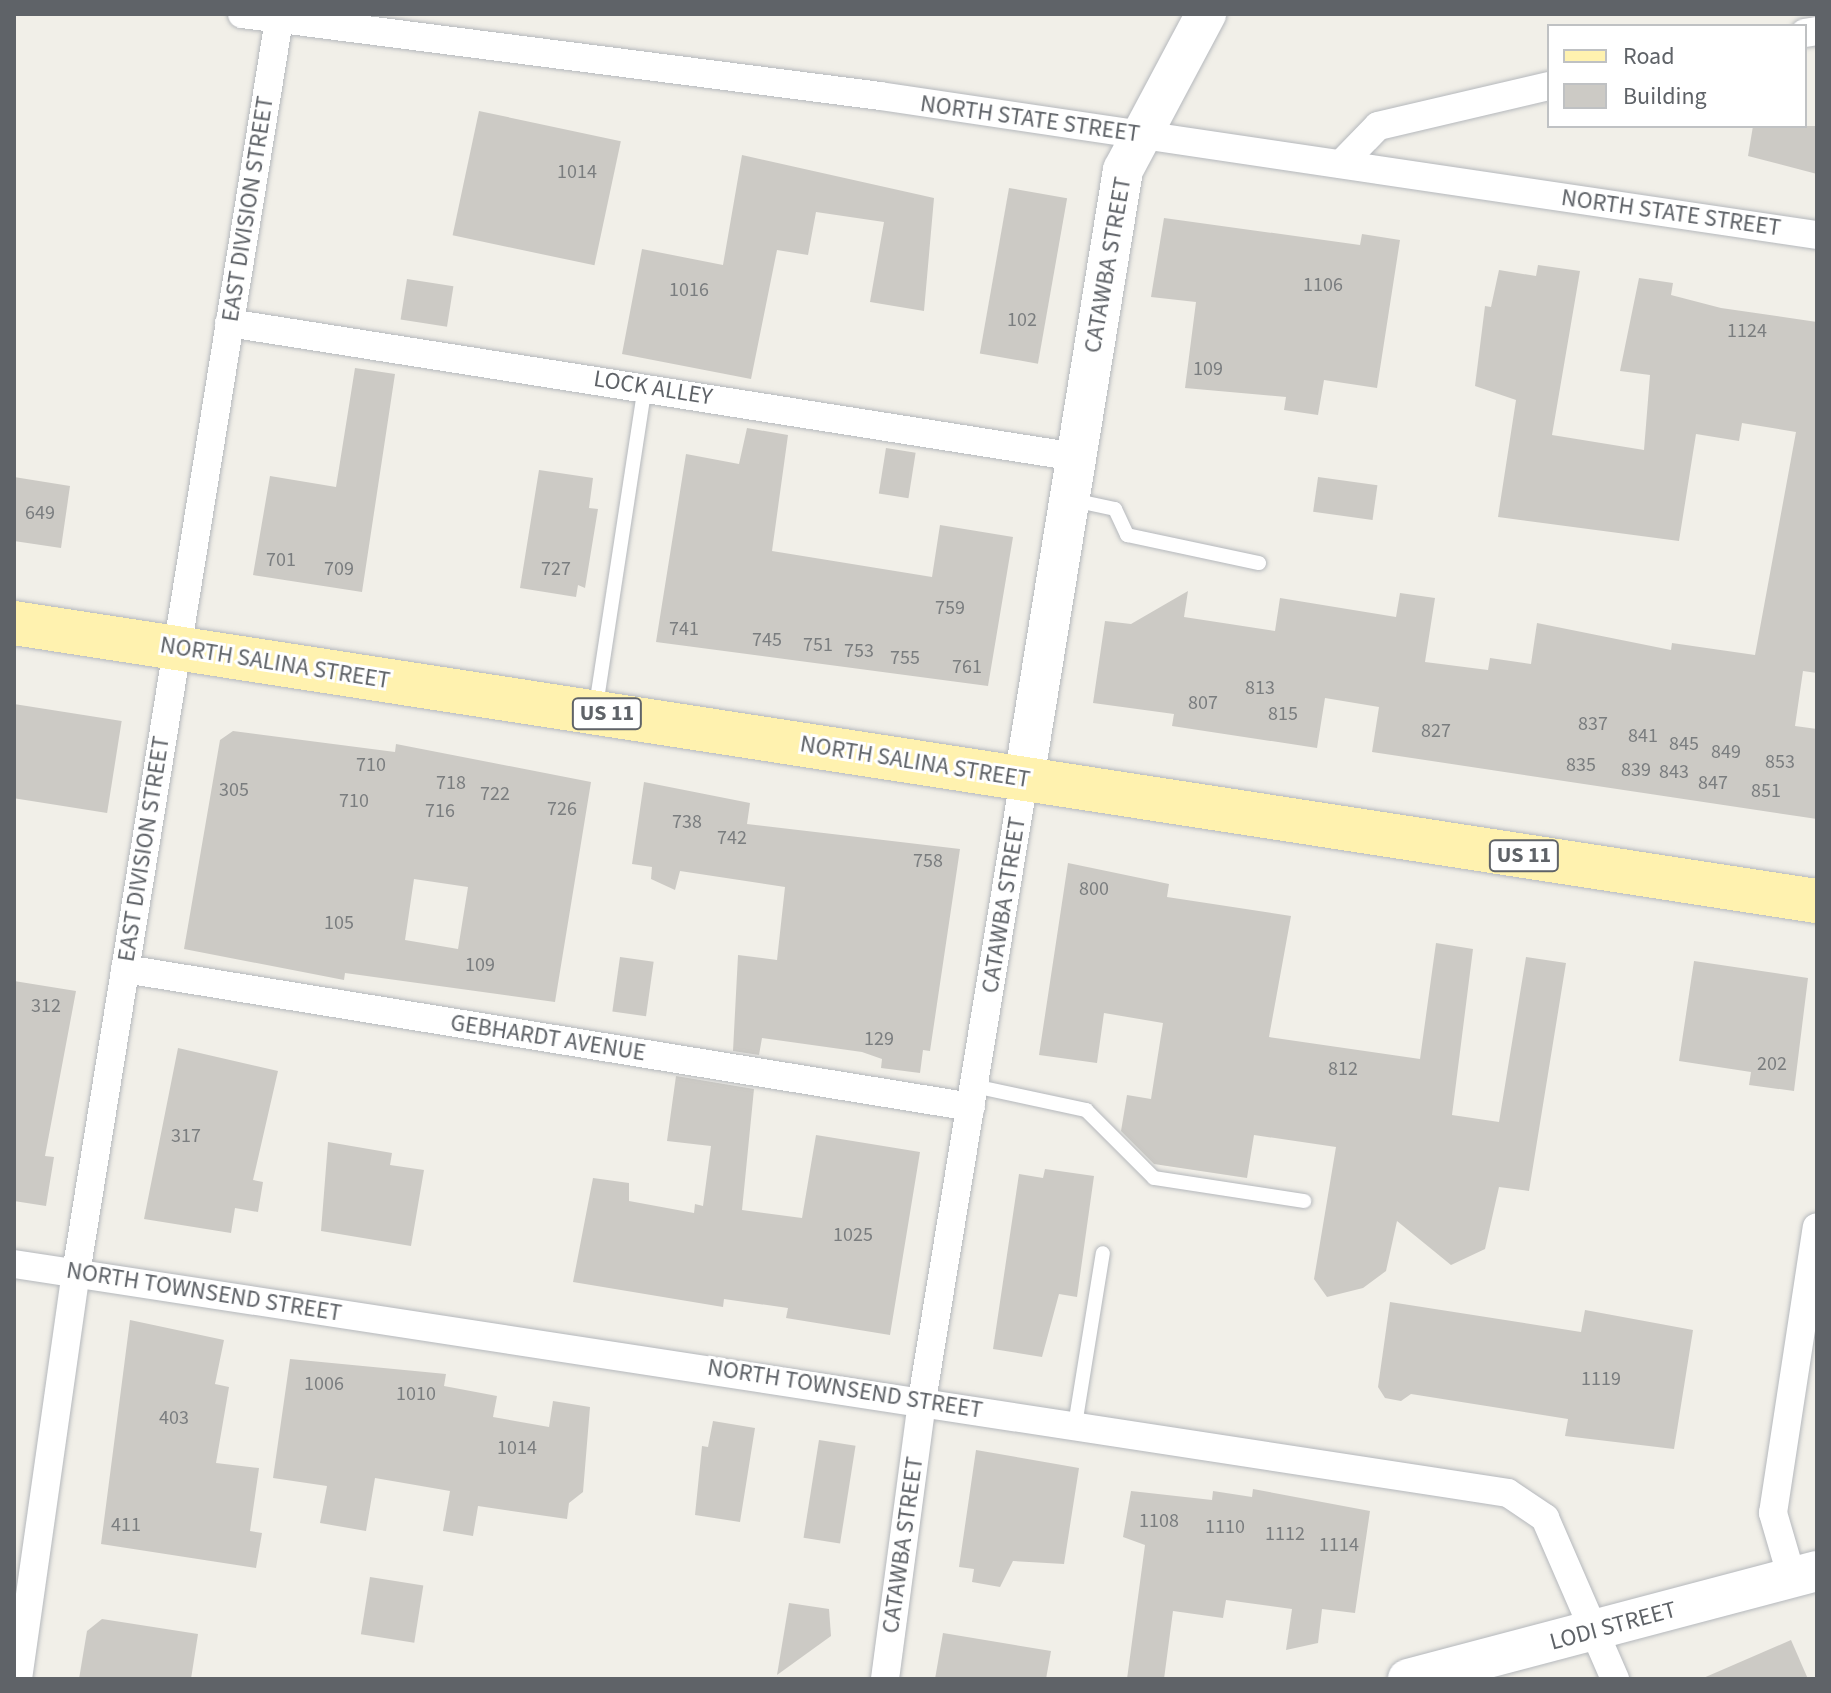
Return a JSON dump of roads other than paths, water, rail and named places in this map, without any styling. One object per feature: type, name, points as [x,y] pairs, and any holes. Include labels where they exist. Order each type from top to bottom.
[{"type":"main road","name":"NORTH SALINA STREET","points":[[14,623],[1817,901]]},
{"type":"street","name":"NORTH STATE STREET","points":[[242,14],[1139,135],[1817,235]]},
{"type":"street","name":"EAST DIVISION STREET","points":[[18,1679],[76,1273],[279,20]]},
{"type":"street","name":"CATAWBA STREET","points":[[885,1679],[922,1400],[1111,225],[1139,135],[1198,30]]},
{"type":"street","points":[[1341,164],[1378,126],[1547,86]]},
{"type":"street","name":"LOCK ALLEY","points":[[229,323],[645,386],[1076,457]]},
{"type":"street","name":"GEBHARDT AVENUE","points":[[125,969],[973,1096]]},
{"type":"street","points":[[1804,1575],[1773,1513],[1817,1227]]},
{"type":"street","name":"NORTH TOWNSEND STREET","points":[[14,1264],[922,1400],[1508,1493],[1545,1518],[1615,1679]]},
{"type":"street","name":"LODI STREET","points":[[1408,1679],[1804,1575]]},
{"type":"lane","points":[[595,712],[645,386]]},
{"type":"lane","points":[[1069,499],[1115,509],[1127,535],[1259,563]]},
{"type":"lane","points":[[973,1096],[1086,1110],[1154,1178],[1304,1201]]},
{"type":"lane","points":[[1075,1425],[1103,1253]]}]
